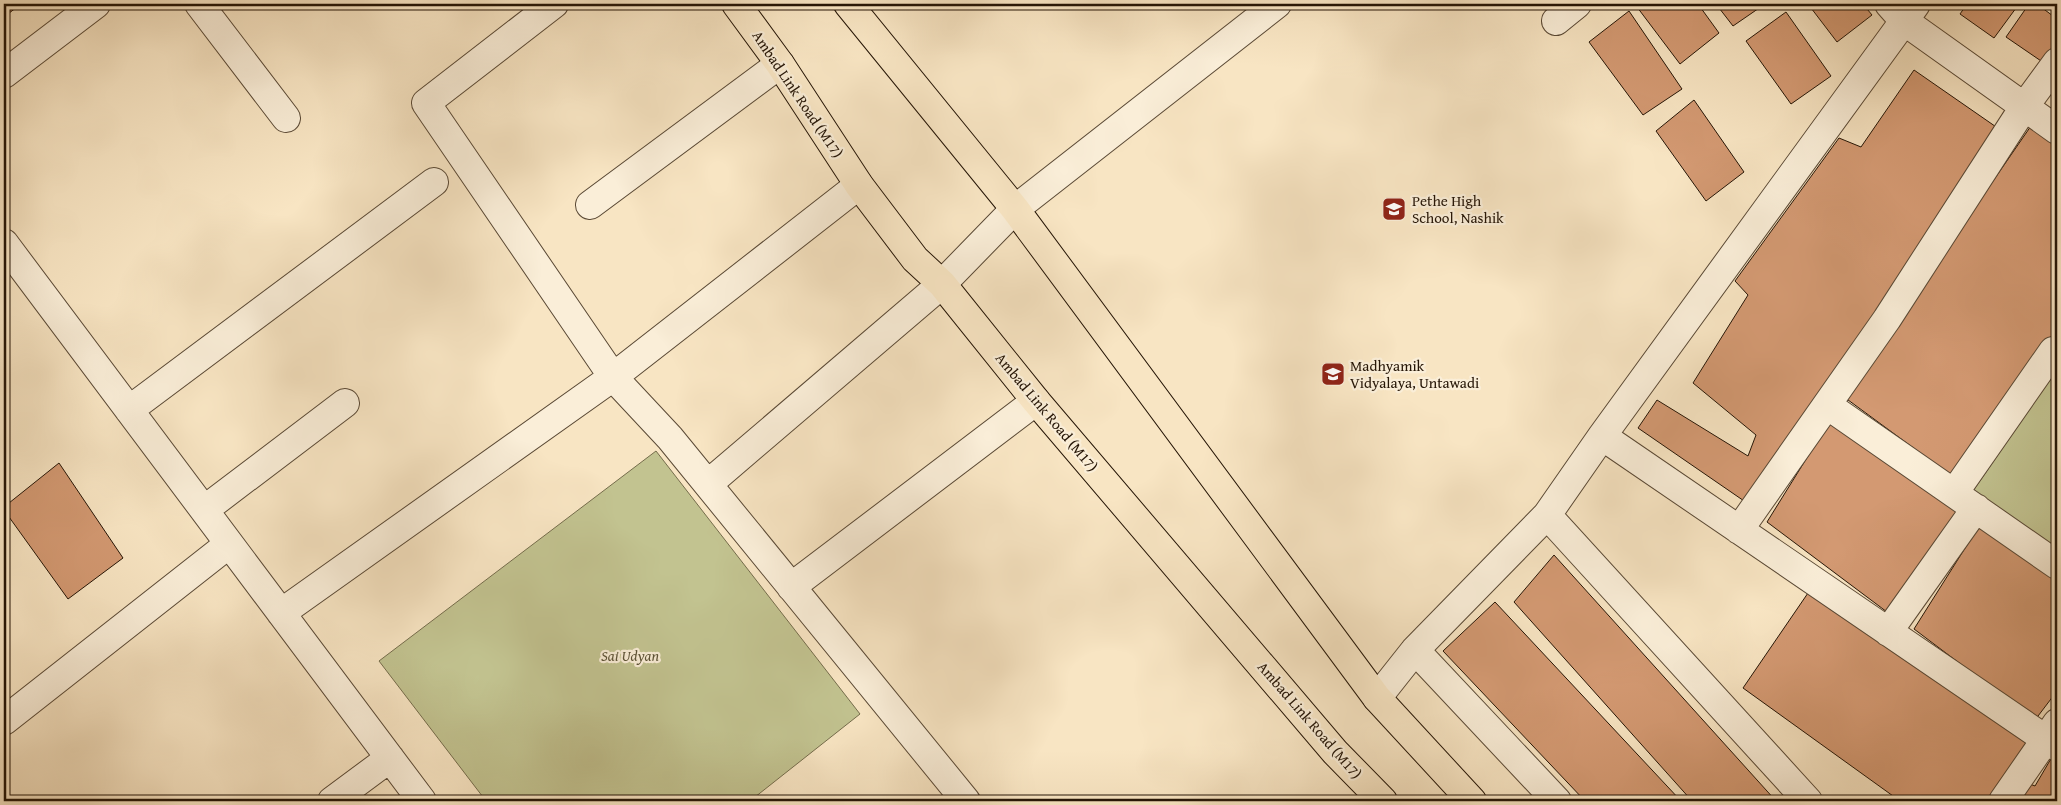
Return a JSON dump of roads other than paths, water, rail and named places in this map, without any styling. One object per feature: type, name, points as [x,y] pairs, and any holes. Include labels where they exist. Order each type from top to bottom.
[{"type":"main road","name":"Ambad Link Road (M17)","points":[[736,4],[780,64],[859,185],[915,259],[942,284],[1036,401],[1335,752],[1383,801]]},
{"type":"main road","points":[[848,4],[1015,209],[1377,698],[1472,801]]},
{"type":"street","points":[[199,4],[286,118]]},
{"type":"street","points":[[554,4],[426,103],[613,377],[670,438],[966,801]]},
{"type":"street","points":[[708,484],[942,284],[1015,209],[1277,4]]},
{"type":"street","points":[[1556,21],[1577,4]]},
{"type":"street","points":[[4,74],[92,5]]},
{"type":"street","points":[[1377,698],[1415,650],[1546,515],[1903,9],[2024,107],[2057,130]]},
{"type":"street","points":[[1739,530],[1887,319],[2024,107],[2057,62]]},
{"type":"street","points":[[590,205],[780,64]]},
{"type":"street","points":[[129,410],[434,182]]},
{"type":"street","points":[[281,613],[613,377],[859,185]]},
{"type":"street","points":[[4,243],[422,801]]},
{"type":"street","points":[[1954,493],[2056,350]]},
{"type":"street","points":[[791,587],[1036,401]]},
{"type":"street","points":[[204,510],[345,403]]},
{"type":"street","points":[[1827,404],[2057,565]]},
{"type":"street","points":[[1602,436],[1888,632],[2054,737],[2003,801]]},
{"type":"street","points":[[1888,632],[1976,508]]},
{"type":"street","points":[[1546,515],[1808,801]]},
{"type":"street","points":[[4,719],[229,544]]},
{"type":"street","points":[[1415,650],[1558,801]]},
{"type":"street","points":[[332,801],[390,758]]},
{"type":"place","name":"Pethe High School, Nashik","points":[[1394,209]]},
{"type":"place","name":"Madhyamik Vidyalaya, Untawadi","points":[[1333,374]]},
{"type":"park label","name":"Sai Udyan","points":[[630,655]]}]
